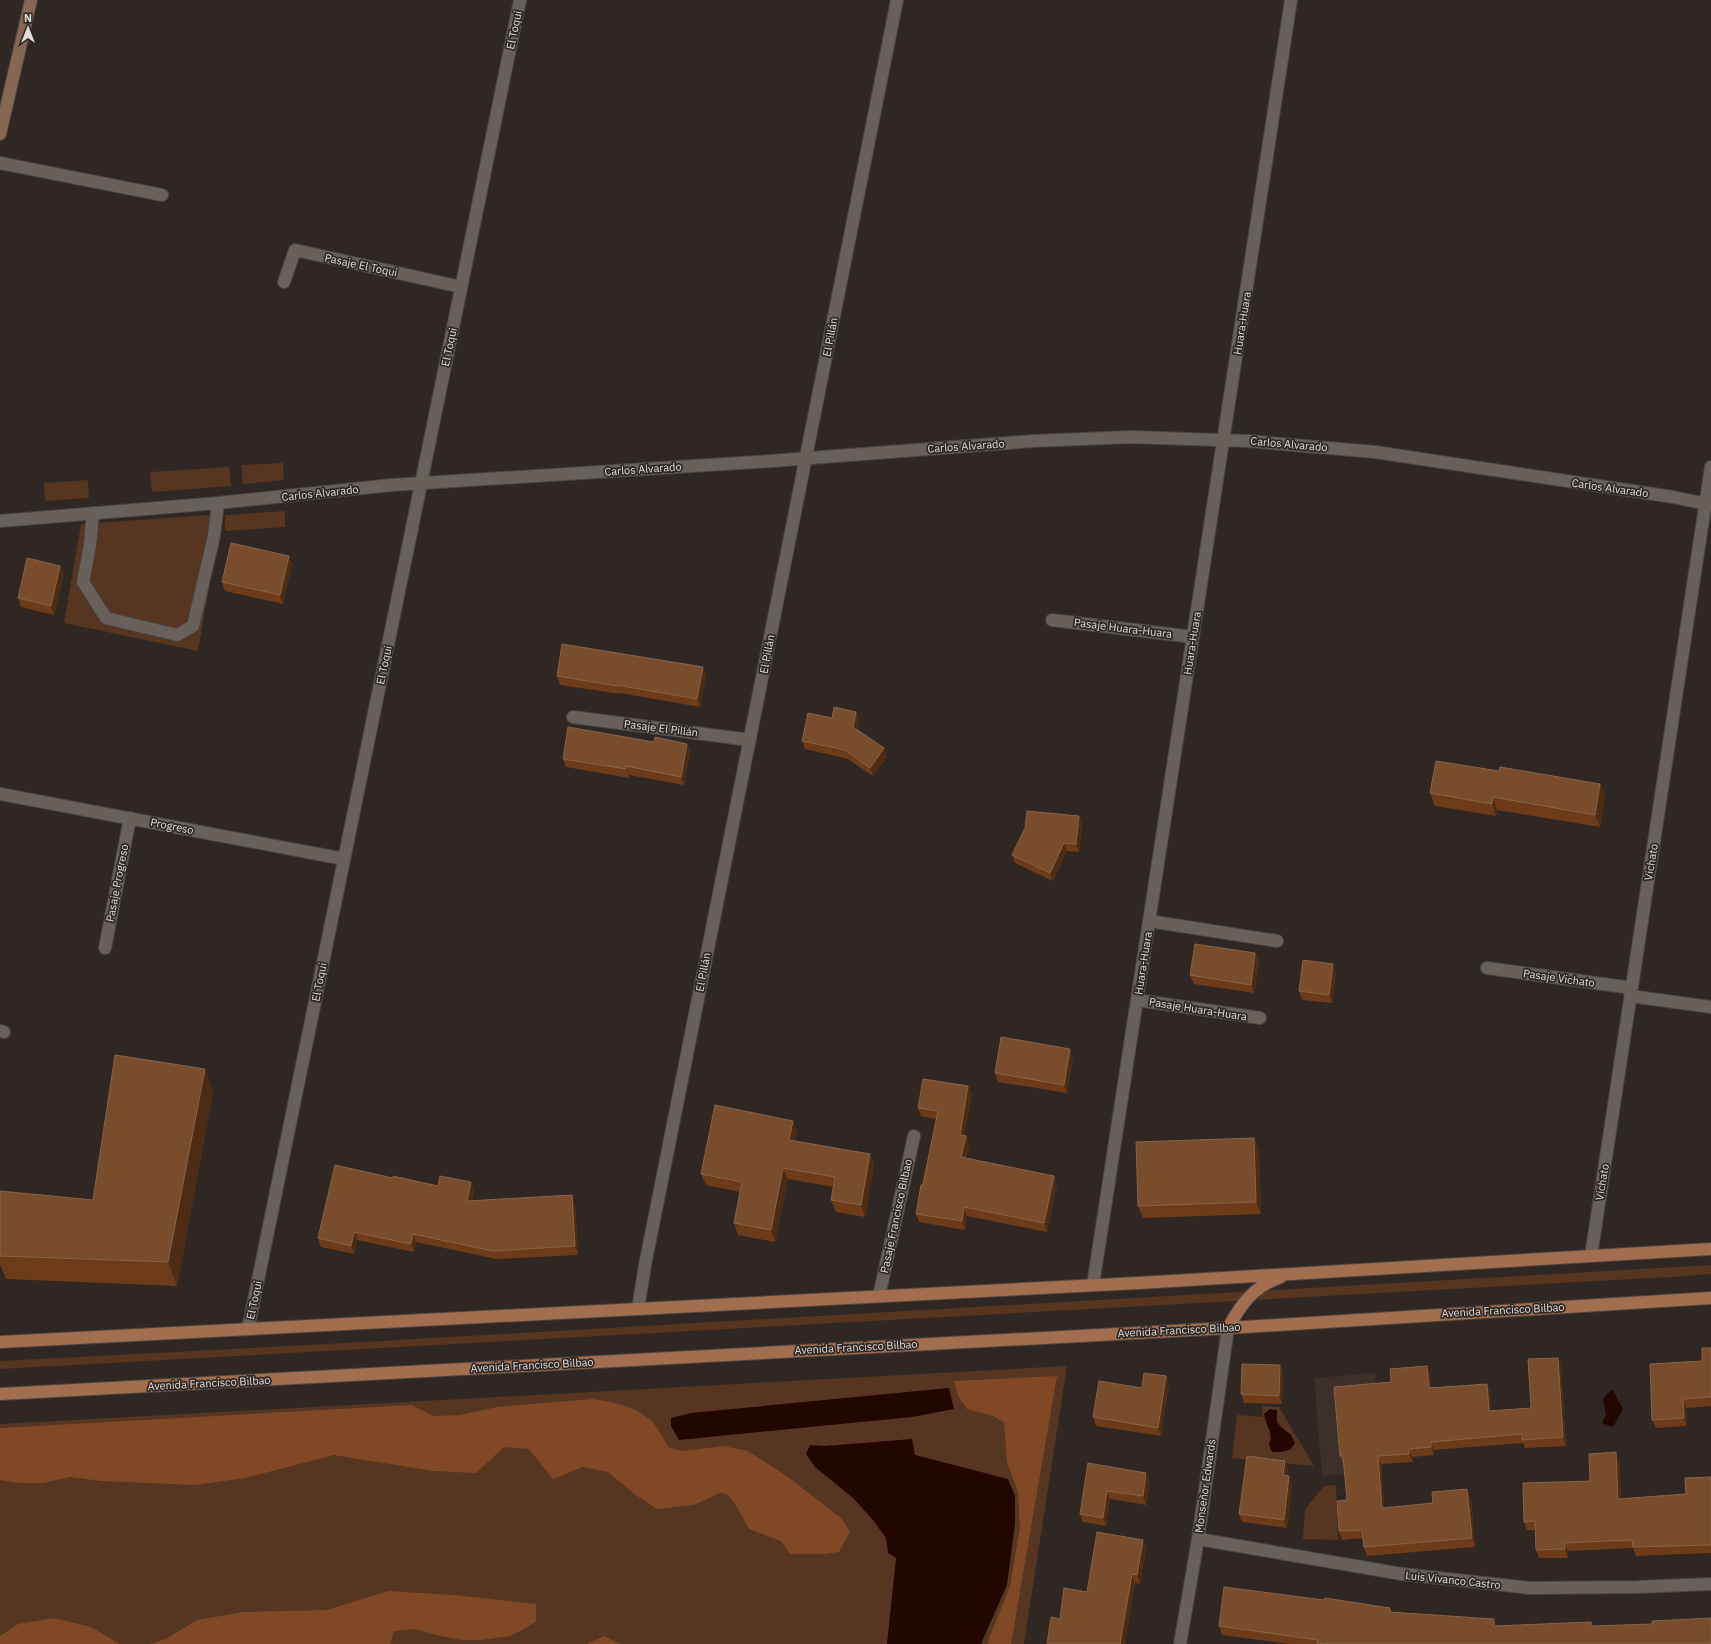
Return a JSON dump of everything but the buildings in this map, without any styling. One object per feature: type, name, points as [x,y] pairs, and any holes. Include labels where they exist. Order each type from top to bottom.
[{"type":"main road","points":[[0,134],[31,0]]},
{"type":"main road","points":[[0,1342],[1093,1285],[1711,1249]]},
{"type":"main road","points":[[1228,1328],[1238,1308],[1253,1292],[1271,1280],[1291,1274]]},
{"type":"main road","name":"Avenida Francisco Bilbao","points":[[0,1394],[1228,1328],[1711,1298]]},
{"type":"street","name":"El Toqui","points":[[248,1329],[520,0]]},
{"type":"street","name":"El Pillán","points":[[638,1309],[646,1257],[897,0]]},
{"type":"street","name":"Huara-Huara","points":[[1093,1285],[1291,0]]},
{"type":"street","points":[[0,164],[162,195]]},
{"type":"street","name":"Pasaje El Toqui","points":[[284,282],[295,250],[461,287]]},
{"type":"street","name":"Carlos Alvarado","points":[[0,521],[218,503],[420,484],[1033,441],[1116,437],[1224,440],[1375,452],[1673,497],[1708,504]]},
{"type":"street","name":"Vichato","points":[[1591,1256],[1708,504],[1711,467]]},
{"type":"street","points":[[93,513],[90,545],[82,582],[106,618],[177,635],[193,626],[214,536],[218,503]]},
{"type":"street","name":"Pasaje Huara-Huara","points":[[1052,620],[1193,636]]},
{"type":"street","name":"Pasaje El Pillán","points":[[573,717],[750,740]]},
{"type":"street","name":"Progreso","points":[[0,794],[344,858]]},
{"type":"street","name":"Pasaje Progreso","points":[[105,948],[130,818]]},
{"type":"street","points":[[1149,921],[1277,941]]},
{"type":"street","name":"Pasaje Vichato","points":[[1487,968],[1711,1007]]},
{"type":"street","name":"Pasaje Huara-Huara","points":[[1137,1000],[1260,1018]]},
{"type":"street","name":"Pasaje Francisco Bilbao","points":[[879,1296],[914,1136]]},
{"type":"street","name":"Monseñor Edwards","points":[[1180,1644],[1198,1539],[1228,1328]]},
{"type":"street","name":"Luis Vivanco Castro","points":[[1198,1539],[1402,1574],[1530,1588],[1637,1587],[1711,1584]]},
{"type":"shaded area","points":[[283,463],[284,480],[243,484],[241,465]]},
{"type":"shaded area","points":[[229,467],[231,486],[152,492],[150,472]]},
{"type":"shaded area","points":[[88,480],[89,498],[45,501],[44,483]]},
{"type":"shaded area","points":[[285,511],[285,527],[225,531],[225,515]]},
{"type":"shaded area","points":[[222,514],[198,651],[64,623],[81,524]]},
{"type":"shaded area","points":[[1711,1265],[1711,1274],[1689,1276],[0,1369],[0,1361],[345,1343]]},
{"type":"shaded area","points":[[1067,1366],[1024,1644],[0,1644],[0,1424]]},
{"type":"shaded area","points":[[1375,1373],[1383,1470],[1322,1476],[1314,1378]]},
{"type":"shaded area","points":[[1057,1376],[1011,1644],[987,1644],[1010,1586],[1020,1527],[1018,1492],[1007,1462],[1004,1422],[993,1416],[967,1409],[958,1396],[954,1381]]},
{"type":"shaded area","points":[[949,1388],[954,1409],[912,1417],[679,1440],[671,1426],[671,1418],[691,1413]]},
{"type":"shaded area","points":[[1612,1389],[1623,1409],[1613,1427],[1602,1423],[1606,1415],[1603,1399]]},
{"type":"shaded area","points":[[593,1399],[626,1406],[642,1413],[655,1425],[668,1447],[682,1451],[723,1446],[748,1451],[788,1477],[841,1518],[850,1532],[839,1552],[825,1554],[790,1554],[781,1541],[749,1529],[737,1507],[727,1494],[720,1493],[694,1505],[657,1509],[633,1493],[608,1472],[583,1467],[553,1479],[529,1449],[504,1447],[476,1473],[433,1471],[334,1455],[245,1478],[195,1485],[101,1481],[70,1477],[44,1483],[20,1483],[0,1480],[0,1428],[412,1405],[433,1416],[460,1415],[497,1407]]},
{"type":"shaded area","points":[[1263,1406],[1279,1407],[1314,1466],[1232,1458],[1237,1415],[1262,1417]]},
{"type":"shaded area","points":[[1270,1409],[1277,1410],[1277,1422],[1291,1435],[1295,1443],[1291,1449],[1282,1452],[1272,1452],[1269,1445],[1271,1436],[1264,1414]]},
{"type":"shaded area","points":[[912,1439],[915,1455],[1008,1479],[1015,1496],[1015,1523],[1007,1585],[981,1644],[887,1644],[896,1558],[888,1553],[886,1538],[873,1520],[853,1498],[815,1467],[806,1454],[810,1445],[825,1446]]},
{"type":"shaded area","points":[[1336,1485],[1338,1540],[1303,1539],[1305,1509],[1324,1486]]},
{"type":"shaded area","points":[[388,1591],[454,1595],[536,1604],[536,1622],[511,1636],[481,1640],[462,1640],[415,1629],[394,1631],[390,1644],[150,1644],[166,1639],[197,1620],[244,1612],[327,1610]]},
{"type":"shaded area","points":[[54,1618],[91,1627],[120,1644],[0,1644],[0,1636],[18,1624]]},
{"type":"shaded area","points":[[604,1636],[620,1644],[587,1644]]}]
